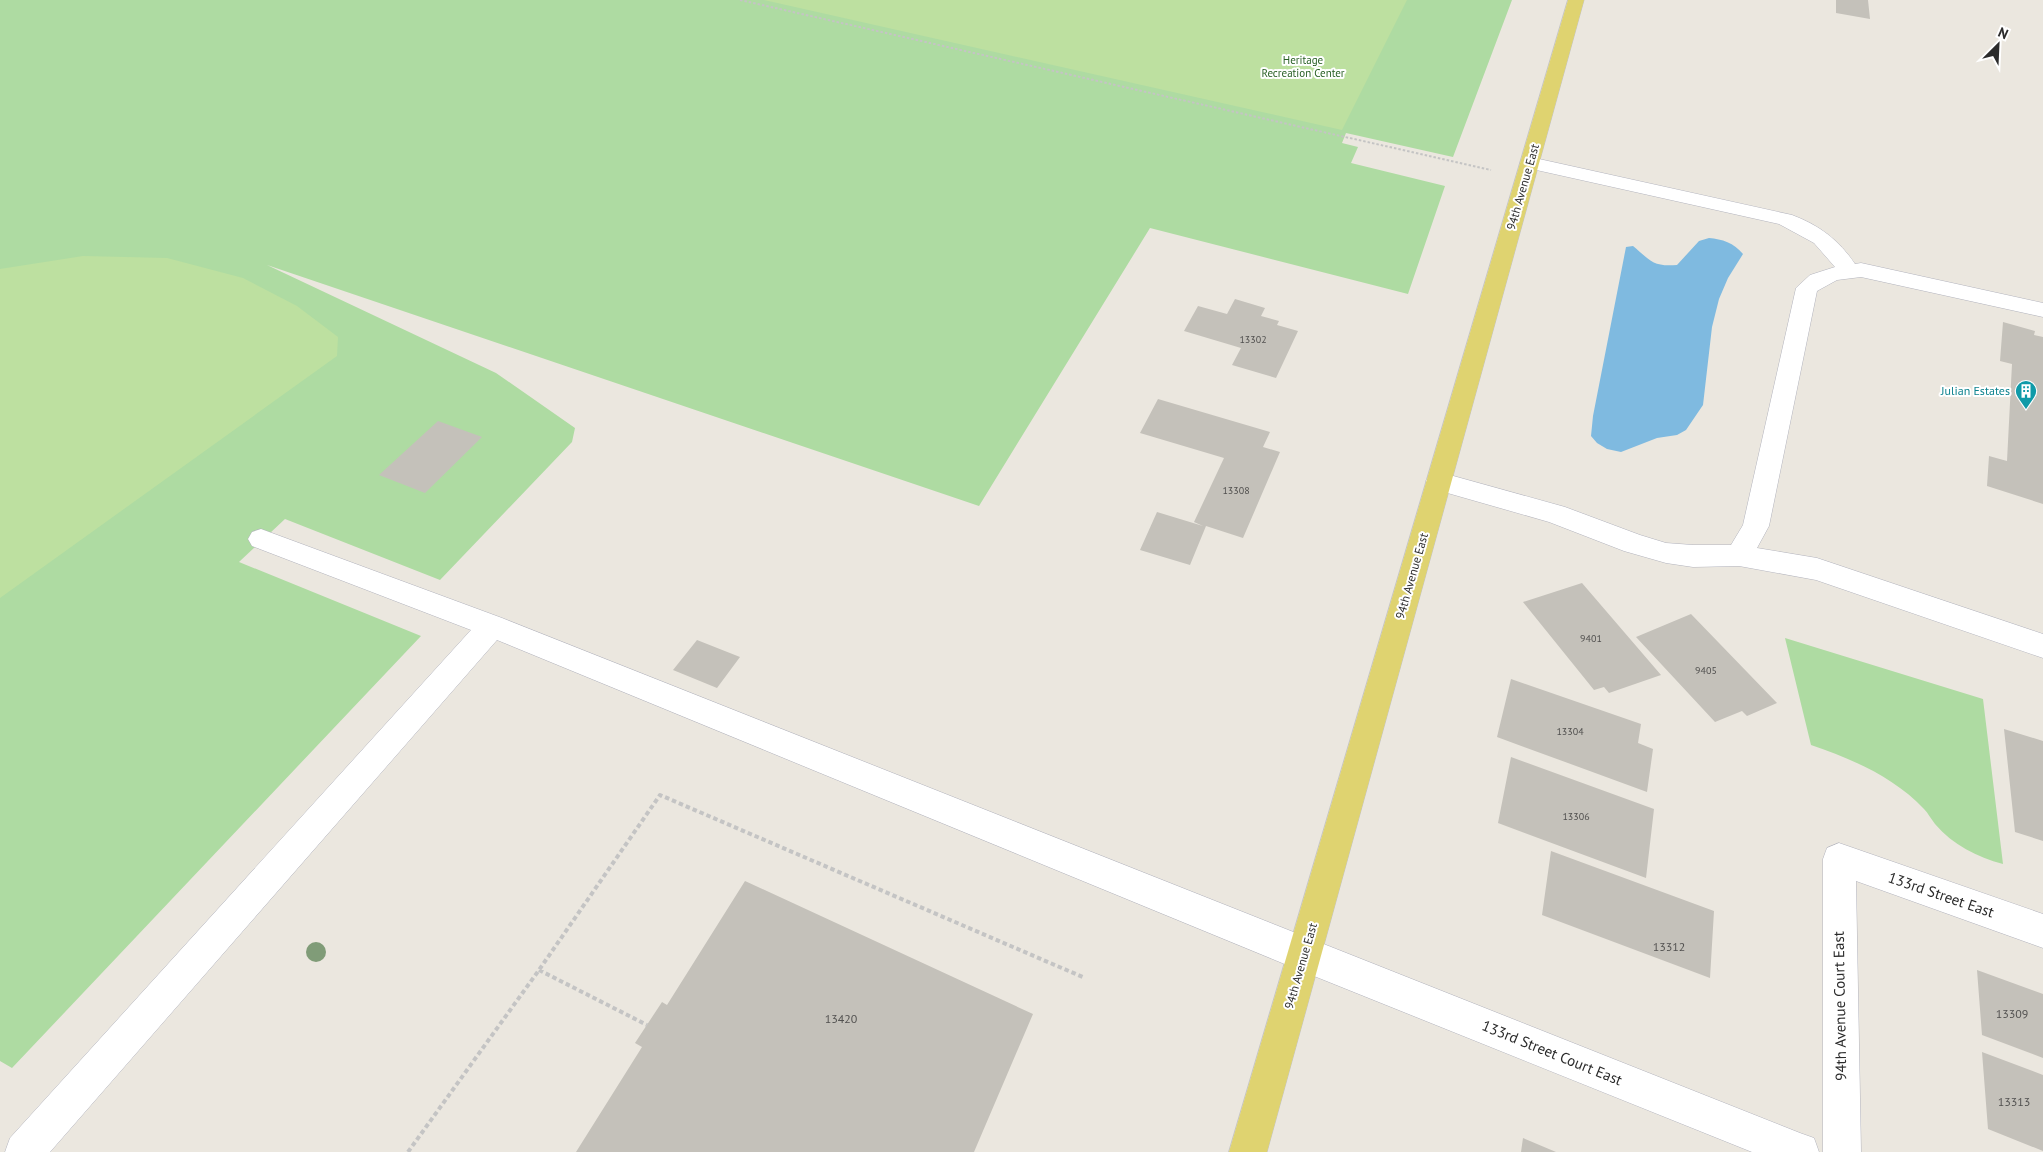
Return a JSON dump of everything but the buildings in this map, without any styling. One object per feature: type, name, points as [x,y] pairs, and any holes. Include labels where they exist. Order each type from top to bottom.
[{"type":"main road","name":"94th Avenue East","points":[[1248,1152],[1576,0]]},
{"type":"street","points":[[1528,170],[1785,219],[1801,224],[1829,244],[1839,254],[1848,271]]},
{"type":"street","points":[[1739,555],[1756,526],[1802,303],[1807,288],[1818,280],[1848,271],[1861,270],[1893,275],[2043,310]]},
{"type":"street","points":[[1439,481],[1556,514],[1634,544],[1666,553],[1693,556],[1739,555],[1817,569],[2043,646]]},
{"type":"street","name":"133rd Street Court East","points":[[261,539],[492,626],[1304,955],[1800,1152]]},
{"type":"street","points":[[24,1152],[492,626]]},
{"type":"street","name":"133rd Street East","points":[[1839,859],[2043,931]]},
{"type":"street","name":"94th Avenue Court East","points":[[1839,859],[1842,1152]]},
{"type":"path","points":[[740,0],[1528,170]]},
{"type":"path","points":[[408,1152],[539,970],[660,795],[1085,978]]},
{"type":"path","points":[[539,970],[647,1025]]},
{"type":"green space","points":[[0,0],[1512,0],[1453,157],[1346,133],[1342,143],[1358,147],[1351,163],[1445,186],[1408,294],[1150,228],[979,506],[267,265],[496,373],[575,428],[572,442],[440,580],[285,519],[239,562],[421,636],[12,1068],[0,1061]]},
{"type":"green space","name":"Heritage Recreation Center","points":[[764,0],[1407,0],[1342,130]]},
{"type":"green space","points":[[83,256],[167,258],[243,278],[297,306],[338,337],[337,356],[0,598],[0,269]]},
{"type":"green space","points":[[1785,638],[1983,699],[2003,864],[1975,854],[1958,844],[1935,824],[1912,798],[1886,778],[1842,756],[1811,745]]},
{"type":"water","points":[[1709,238],[1727,242],[1743,254],[1728,278],[1719,299],[1712,327],[1703,405],[1686,430],[1677,435],[1657,438],[1621,452],[1607,449],[1597,443],[1591,436],[1593,416],[1626,247],[1633,246],[1657,264],[1677,265],[1699,241]]},
{"type":"place","name":"Julian Estates","points":[[2026,410]]}]
